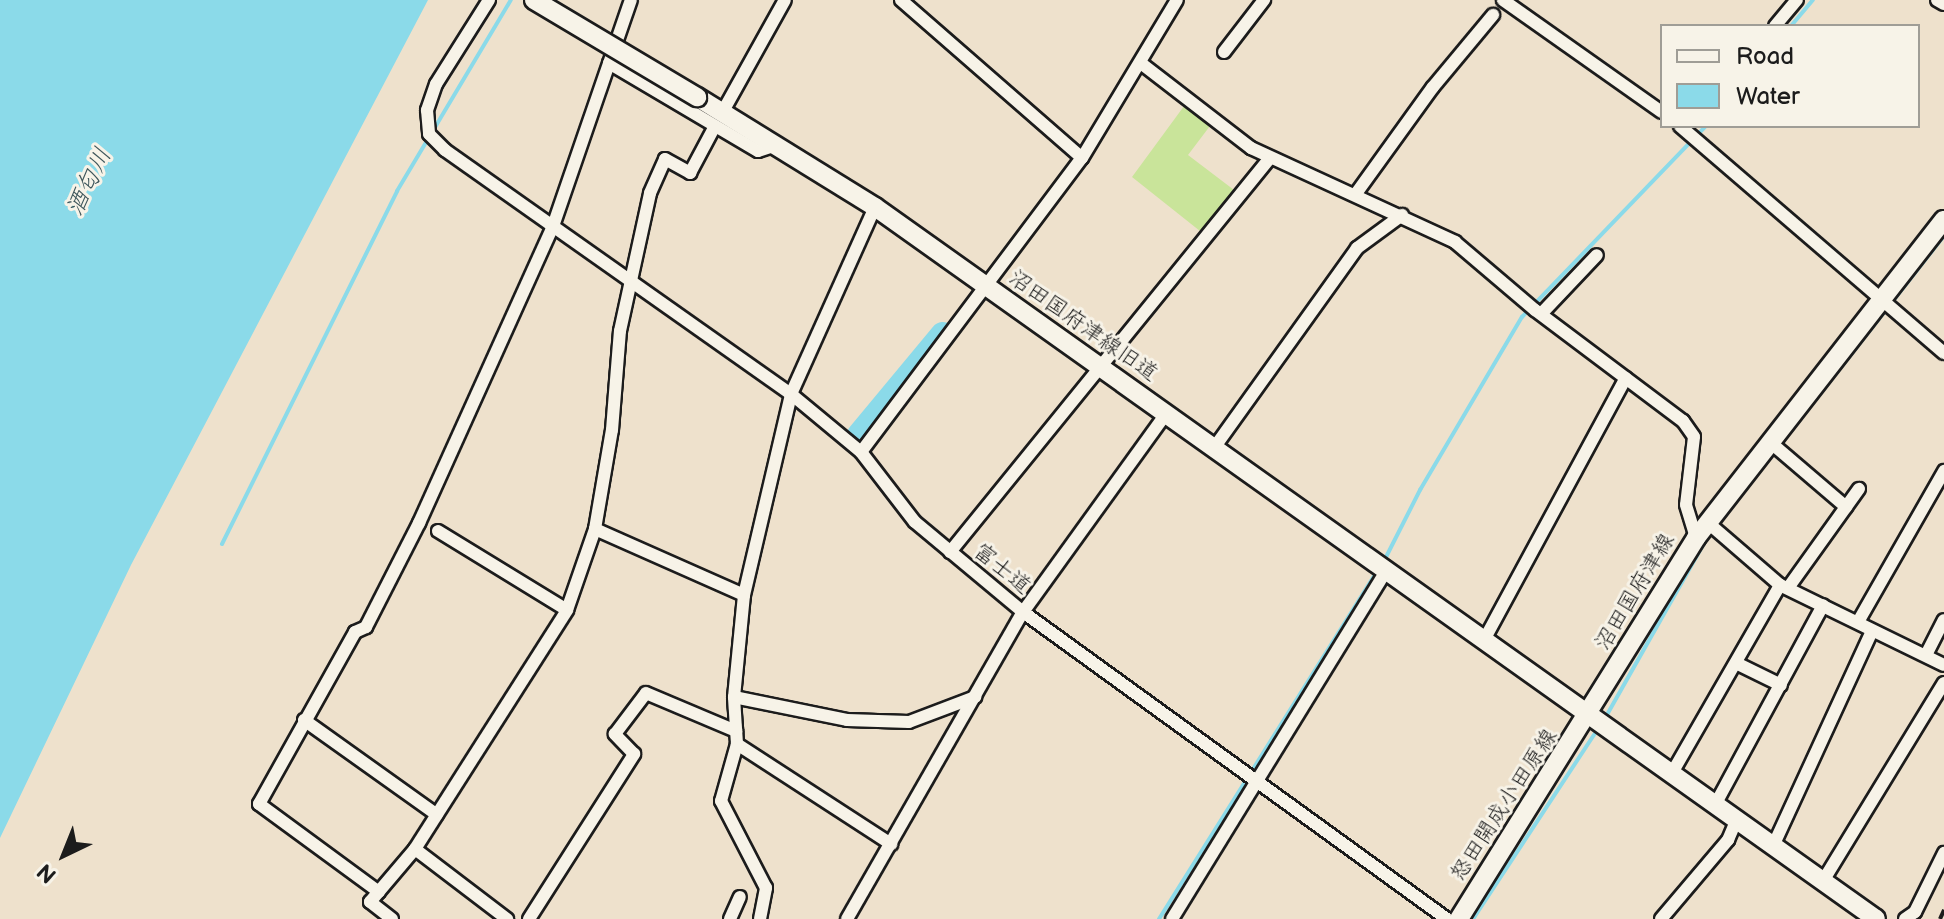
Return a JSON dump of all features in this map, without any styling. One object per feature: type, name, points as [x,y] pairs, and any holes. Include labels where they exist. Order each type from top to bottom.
[{"type":"street","name":"富士道","points":[[489,0],[436,84],[426,123],[445,150],[552,229],[791,394],[861,452],[915,522],[1023,612],[1447,919]]},
{"type":"street","name":"沼田国府津線旧道","points":[[534,0],[697,97],[719,119],[777,145],[875,207],[1589,716]]},
{"type":"street","points":[[379,892],[259,804],[304,720],[394,574],[552,229],[631,0]]},
{"type":"street","points":[[392,919],[370,902],[415,849],[567,610],[595,529],[612,430],[620,331],[650,193],[665,159],[690,173],[785,0]]},
{"type":"street","points":[[901,0],[1082,158]]},
{"type":"street","points":[[861,452],[1082,158],[1142,64],[1177,0]]},
{"type":"street","points":[[1224,52],[1264,0]]},
{"type":"street","points":[[1503,0],[1660,111]]},
{"type":"street","points":[[1777,24],[1797,0]]},
{"type":"street","points":[[1937,0],[1944,4]]},
{"type":"street","points":[[1355,195],[1433,87],[1493,15]]},
{"type":"street","points":[[609,63],[719,119]]},
{"type":"street","points":[[1142,64],[1270,158],[1402,215],[1455,242],[1535,310],[1683,421],[1694,437],[1686,505],[1696,538]]},
{"type":"street","points":[[1691,132],[1944,353]]},
{"type":"street","points":[[950,552],[1270,158]]},
{"type":"street","points":[[760,919],[766,888],[721,801],[737,737],[734,697],[744,595],[791,394],[875,207]]},
{"type":"street","points":[[1214,448],[1357,248],[1402,215]]},
{"type":"street","name":"沼田国府津線","points":[[1589,716],[1707,522],[1944,220]]},
{"type":"street","points":[[1535,310],[1597,255]]},
{"type":"street","points":[[1483,642],[1626,378]]},
{"type":"street","points":[[847,919],[1023,612],[1166,414]]},
{"type":"street","points":[[1770,442],[1846,507]]},
{"type":"street","points":[[1858,622],[1944,471]]},
{"type":"street","points":[[1672,773],[1784,587],[1859,489]]},
{"type":"street","points":[[1707,522],[1784,587],[1944,665]]},
{"type":"street","points":[[595,529],[744,595]]},
{"type":"street","points":[[438,531],[567,610]]},
{"type":"street","points":[[1172,919],[1253,776],[1381,566]]},
{"type":"street","points":[[1715,805],[1823,605]]},
{"type":"street","points":[[1926,655],[1944,620]]},
{"type":"street","points":[[1774,844],[1872,631]]},
{"type":"street","points":[[1736,663],[1781,685]]},
{"type":"street","points":[[1823,881],[1944,683]]},
{"type":"street","points":[[529,919],[634,754],[615,734],[646,693],[737,737],[891,844]]},
{"type":"street","points":[[734,697],[847,720],[909,722],[975,697]]},
{"type":"street","points":[[1589,716],[1876,919]]},
{"type":"street","name":"怒田開成小田原線","points":[[1459,919],[1589,716]]},
{"type":"street","points":[[304,720],[437,815]]},
{"type":"street","points":[[1661,919],[1728,840],[1737,819]]},
{"type":"street","points":[[415,849],[507,919]]},
{"type":"street","points":[[1905,919],[1915,912],[1944,853]]},
{"type":"street","points":[[730,919],[740,897]]},
{"type":"green space","points":[[1187,102],[1213,122],[1188,155],[1238,193],[1205,235],[1132,177]]},
{"type":"water","name":"酒匂川","points":[[0,0],[428,0],[131,565],[0,838]]},
{"type":"waterway","points":[[222,544],[397,191],[511,0]]},
{"type":"waterway","points":[[1793,24],[1813,0]]},
{"type":"waterway","points":[[1384,561],[1420,490],[1522,317],[1704,128]]},
{"type":"waterway","points":[[1604,720],[1707,538],[1944,236]]},
{"type":"waterway","points":[[860,435],[943,335]]},
{"type":"waterway","points":[[1159,919],[1377,572]]},
{"type":"waterway","points":[[1473,919],[1599,727]]},
{"type":"railway","points":[[1940,919],[1944,910]]}]
